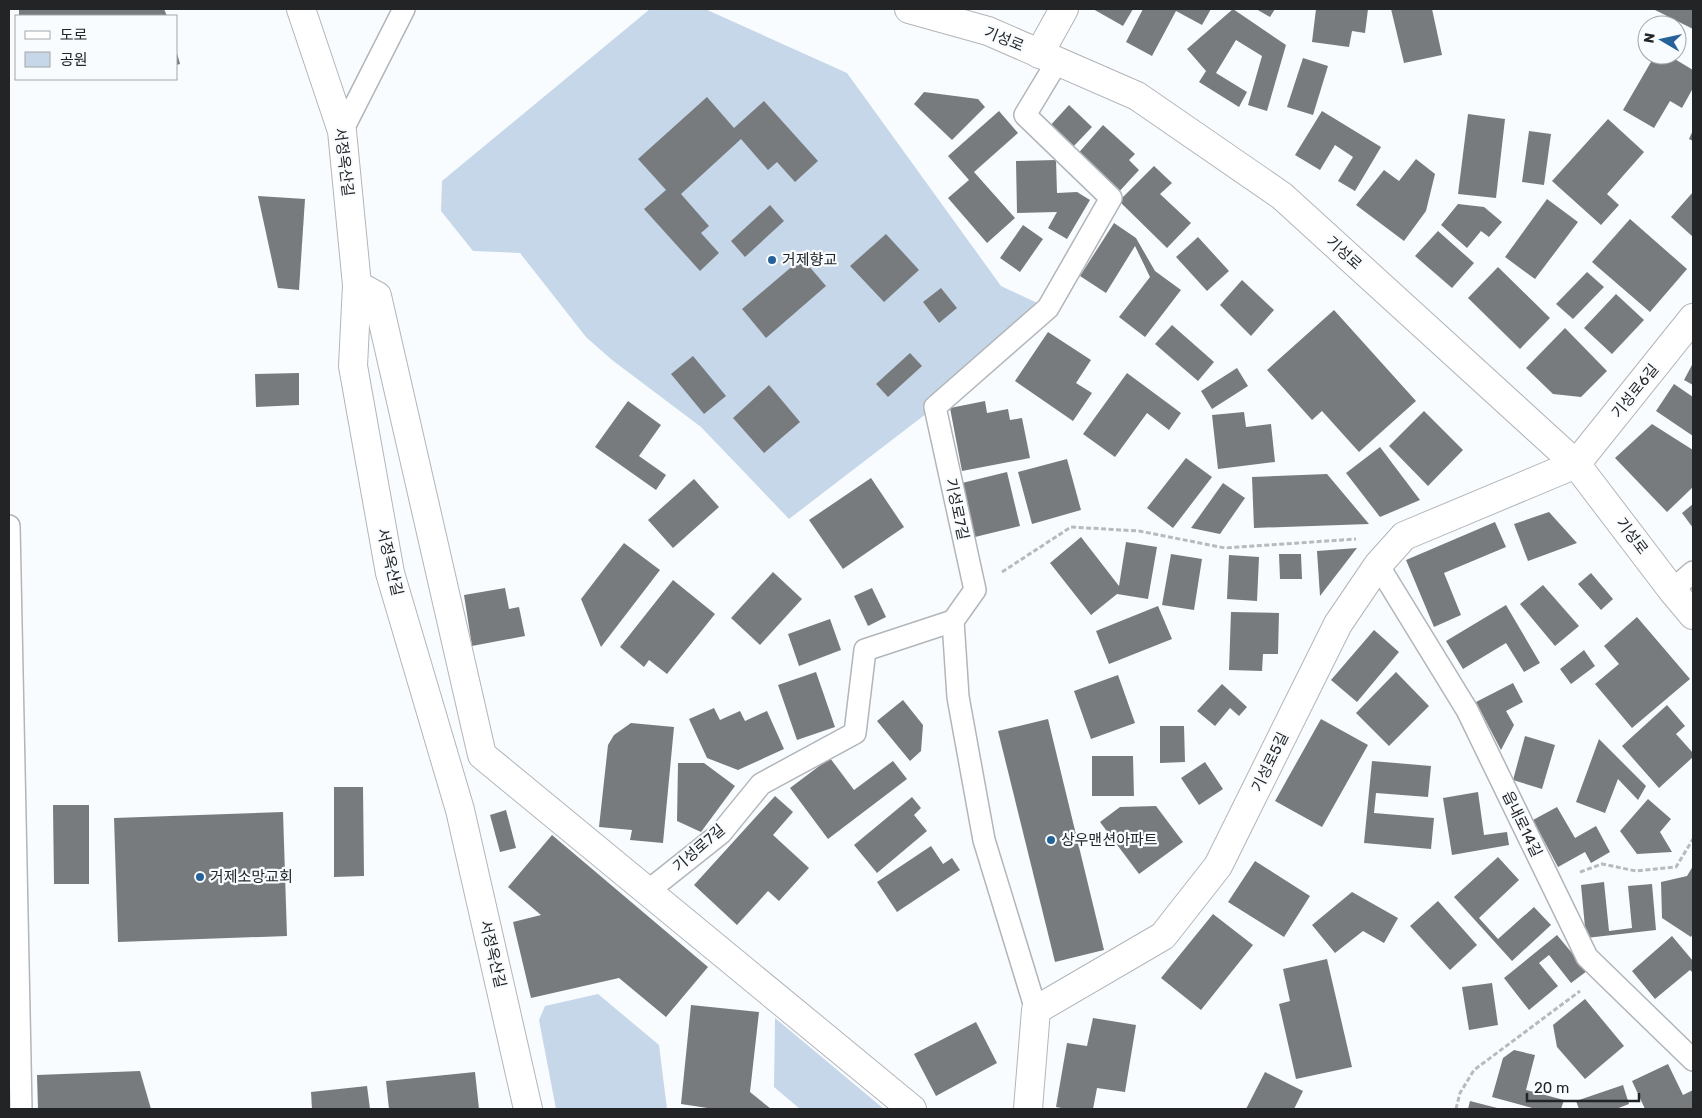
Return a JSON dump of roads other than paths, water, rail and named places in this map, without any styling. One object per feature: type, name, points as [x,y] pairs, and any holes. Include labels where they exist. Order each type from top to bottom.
[{"type":"street","name":"서정옥산길","points":[[301,9],[342,131],[358,285],[353,366],[390,573],[460,810],[528,1109]]},
{"type":"street","name":"기성로","points":[[909,9],[988,32],[1137,96],[1282,196],[1576,464],[1693,615]]},
{"type":"street","points":[[1048,58],[1064,9]]},
{"type":"street","points":[[358,285],[377,296],[482,755],[912,1109]]},
{"type":"street","name":"기성로6길","points":[[1576,464],[1693,318]]},
{"type":"street","name":"기성로5길","points":[[1036,1010],[1163,936],[1218,866],[1338,624],[1378,565],[1404,536],[1576,464]]},
{"type":"street","points":[[1028,1109],[1036,1010]]},
{"type":"lane","points":[[342,131],[404,9]]},
{"type":"lane","name":"기성로7길","points":[[648,891],[721,833],[761,784],[855,734],[865,650],[953,621],[975,590],[935,406],[1048,308],[1111,198],[1025,115],[1048,58]]},
{"type":"lane","points":[[9,526],[21,1109]]},
{"type":"lane","name":"읍내로14길","points":[[1378,565],[1467,710],[1587,957],[1693,1060]]},
{"type":"lane","points":[[1672,590],[1693,572]]},
{"type":"lane","points":[[953,621],[958,697],[984,840],[1036,1010]]},
{"type":"place","name":"거제향교","points":[[772,260]]},
{"type":"place","name":"상우맨션아파트","points":[[1051,840]]},
{"type":"place","name":"거제소망교회","points":[[200,877]]}]
